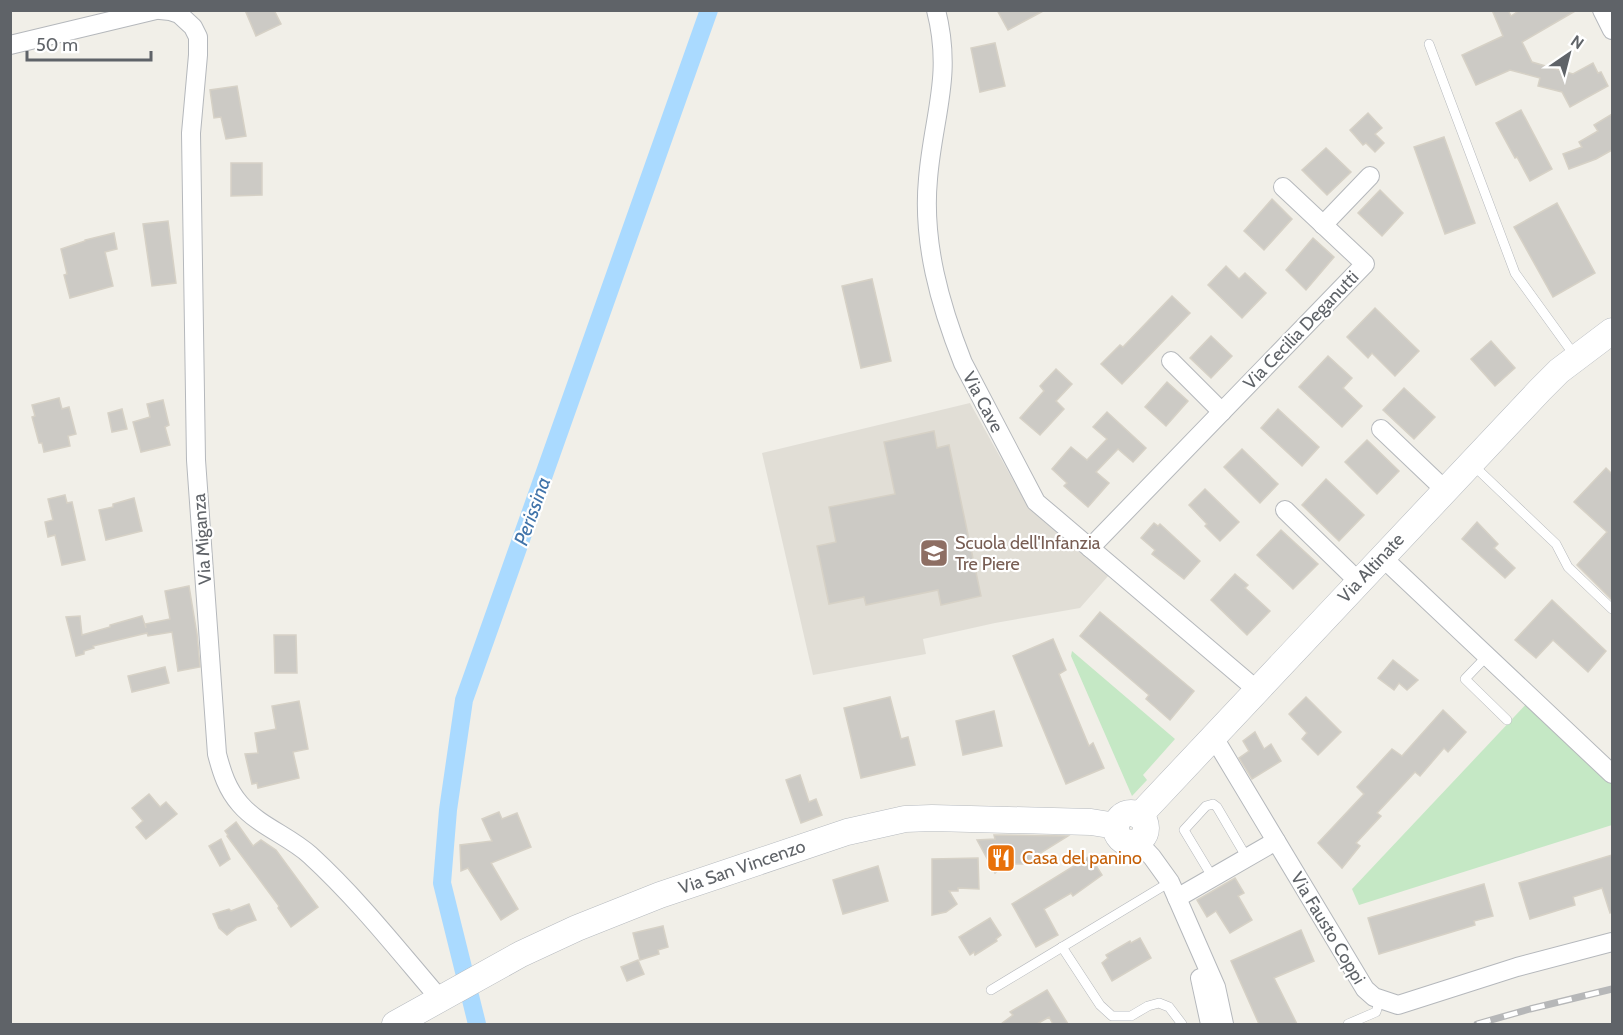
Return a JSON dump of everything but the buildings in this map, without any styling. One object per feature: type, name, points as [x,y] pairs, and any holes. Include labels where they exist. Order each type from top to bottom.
[{"type":"street","name":"Via Miganza","points":[[10,45],[158,10],[179,14],[193,27],[198,37],[191,133],[196,460],[217,744],[222,775],[230,791],[252,816],[305,850],[447,995]]},
{"type":"street","name":"Via Cave","points":[[936,10],[942,32],[944,65],[927,198],[931,249],[942,302],[963,363],[1035,502],[1257,690]]},
{"type":"street","points":[[1602,10],[1612,30]]},
{"type":"street","points":[[1323,225],[1370,176]]},
{"type":"street","name":"Via Cecilia Deganutti","points":[[1090,548],[1365,264],[1282,187]]},
{"type":"street","name":"Via Altinate","points":[[1139,816],[1540,390],[1576,358],[1612,331]]},
{"type":"street","points":[[1171,361],[1222,412]]},
{"type":"street","points":[[1381,429],[1445,490]]},
{"type":"street","points":[[1286,510],[1359,582]]},
{"type":"street","points":[[1383,557],[1612,774]]},
{"type":"street","name":"Via Fausto Coppi","points":[[1213,736],[1365,988],[1380,999],[1398,1005],[1517,967],[1612,942]]},
{"type":"street","points":[[1125,814],[1139,816],[1145,824],[1144,834],[1137,841],[1124,841],[1118,835],[1116,826],[1118,822],[1125,814]]},
{"type":"street","name":"Via San Vincenzo","points":[[395,1024],[476,978],[554,938],[627,907],[847,832],[905,819],[932,818],[1091,822],[1116,826]]},
{"type":"street","points":[[1137,841],[1152,856],[1173,890],[1215,987],[1224,1024]]},
{"type":"street","points":[[1173,890],[1213,878],[1276,841]]},
{"type":"street","points":[[1185,918],[1205,994],[1210,1024]]},
{"type":"lane","points":[[1429,44],[1515,273],[1576,358]]},
{"type":"lane","points":[[1470,463],[1556,544],[1568,567],[1612,609]]},
{"type":"lane","points":[[1487,656],[1465,680],[1507,720]]},
{"type":"lane","points":[[1213,878],[1184,830],[1206,806],[1213,804],[1217,807],[1247,858]]},
{"type":"lane","points":[[991,990],[1062,947],[1173,890]]},
{"type":"lane","points":[[1062,947],[1100,1005],[1112,1016],[1131,1016],[1148,1006],[1159,1004],[1169,1007],[1182,1024]]},
{"type":"lane","points":[[1348,1024],[1376,1012],[1380,999]]},
{"type":"shaded area","name":"Scuola dell'Infanzia Tre Piere","points":[[970,403],[1027,505],[1109,575],[1080,608],[923,639],[926,654],[813,675],[762,453]]},
{"type":"green space","points":[[1072,651],[1175,739],[1143,775],[1147,780],[1132,796],[1071,656]]},
{"type":"green space","points":[[1532,698],[1612,773],[1612,825],[1359,905],[1352,889]]},
{"type":"waterway","name":"Perissina","points":[[477,1024],[442,883],[448,810],[464,700],[709,10]]},
{"type":"railway","points":[[1477,1024],[1612,989]]},
{"type":"place","name":"Scuola dell'Infanzia Tre Piere","points":[[934,553]]},
{"type":"place","name":"Casa del panino","points":[[1001,858]]}]
